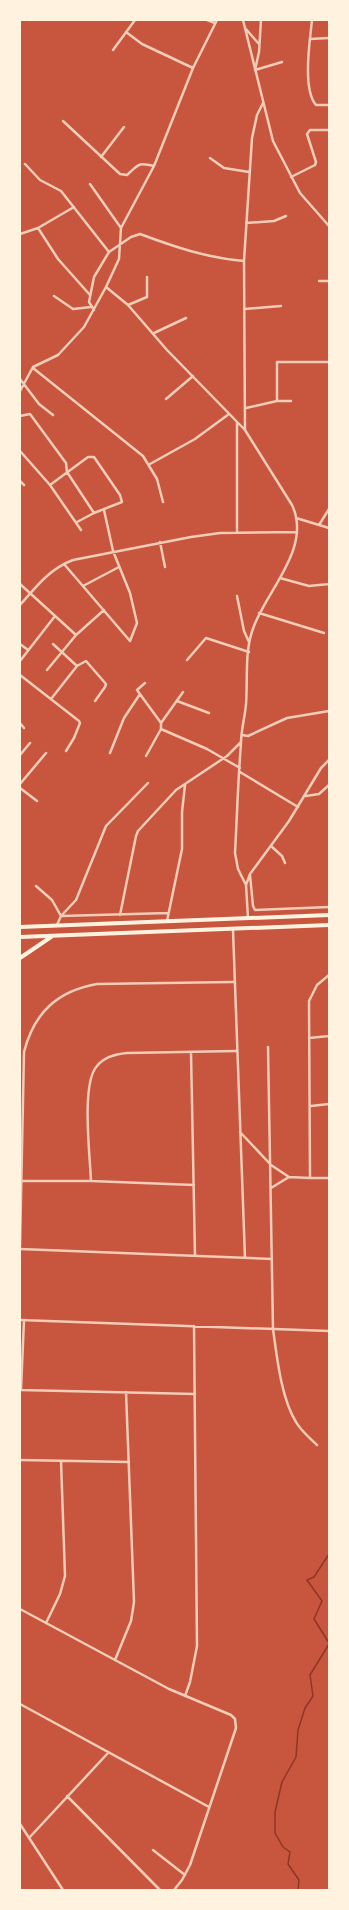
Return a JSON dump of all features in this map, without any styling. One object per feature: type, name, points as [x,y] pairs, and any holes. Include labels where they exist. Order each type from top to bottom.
[{"type":"main road","points":[[20,926],[167,922],[329,914]]},
{"type":"main road","points":[[20,937],[233,930],[329,925]]},
{"type":"main road","points":[[20,958],[53,936]]},
{"type":"street","points":[[113,50],[135,20]]},
{"type":"street","points":[[20,391],[33,367],[49,361],[58,355],[84,327],[92,309],[106,287],[119,259],[121,228],[154,166],[193,68],[216,21],[206,20]]},
{"type":"street","points":[[243,20],[273,141],[291,177],[309,204],[329,226]]},
{"type":"street","points":[[255,70],[259,52],[258,43],[261,20]]},
{"type":"street","points":[[312,20],[308,75],[316,105],[329,105]]},
{"type":"street","points":[[245,28],[258,43]]},
{"type":"street","points":[[126,32],[142,44],[193,68]]},
{"type":"street","points":[[310,39],[329,38]]},
{"type":"street","points":[[255,70],[282,62]]},
{"type":"street","points":[[244,430],[246,408],[244,261],[246,223],[249,172],[254,127],[263,103]]},
{"type":"street","points":[[63,121],[124,176],[142,163],[154,166]]},
{"type":"street","points":[[101,156],[124,127]]},
{"type":"street","points":[[291,177],[314,165],[316,162],[307,134],[308,132],[310,130],[329,130]]},
{"type":"street","points":[[210,158],[224,168],[249,172]]},
{"type":"street","points":[[25,164],[40,180],[61,191],[109,252]]},
{"type":"street","points":[[90,184],[121,228]]},
{"type":"street","points":[[20,234],[38,228],[74,207]]},
{"type":"street","points":[[246,223],[274,221],[286,216]]},
{"type":"street","points":[[38,228],[58,259],[91,295]]},
{"type":"street","points":[[92,309],[89,302],[94,277],[109,252],[131,237],[140,234],[197,254],[221,259],[244,261]]},
{"type":"street","points":[[128,305],[148,297],[147,277]]},
{"type":"street","points":[[319,281],[329,281]]},
{"type":"street","points":[[106,287],[128,305],[154,333],[167,350],[244,430],[292,505],[296,518],[297,532],[292,552],[280,578],[259,613],[249,643],[246,706],[241,742],[236,853],[238,869],[246,885],[248,918]]},
{"type":"street","points":[[54,296],[73,309],[92,309]]},
{"type":"street","points":[[245,309],[281,306]]},
{"type":"street","points":[[154,333],[186,318]]},
{"type":"street","points":[[277,401],[277,362],[329,362]]},
{"type":"street","points":[[33,367],[143,456],[150,464],[157,479],[163,502]]},
{"type":"street","points":[[166,399],[193,376]]},
{"type":"street","points":[[20,379],[39,404],[53,415]]},
{"type":"street","points":[[246,408],[277,401],[291,402]]},
{"type":"street","points":[[20,416],[30,414],[66,463],[67,472],[94,513]]},
{"type":"street","points":[[150,464],[195,439],[229,414]]},
{"type":"street","points":[[237,422],[237,533]]},
{"type":"street","points":[[20,451],[50,486],[77,522],[81,530]]},
{"type":"street","points":[[50,486],[88,457],[94,457],[121,498],[121,503],[94,513],[77,522]]},
{"type":"street","points":[[20,481],[24,485]]},
{"type":"street","points":[[319,525],[329,509]]},
{"type":"street","points":[[64,564],[130,641],[137,623],[130,593],[113,551],[104,510]]},
{"type":"street","points":[[296,518],[329,528]]},
{"type":"street","points":[[20,605],[45,576],[64,564],[113,551],[198,536],[237,533],[297,532]]},
{"type":"street","points":[[160,542],[165,567]]},
{"type":"street","points":[[83,586],[119,567]]},
{"type":"street","points":[[280,578],[309,586],[329,584]]},
{"type":"street","points":[[20,584],[31,592],[76,635]]},
{"type":"street","points":[[237,596],[244,631],[249,643]]},
{"type":"street","points":[[47,670],[76,635],[104,610]]},
{"type":"street","points":[[259,613],[324,633]]},
{"type":"street","points":[[20,661],[56,616]]},
{"type":"street","points":[[186,660],[206,638],[249,652]]},
{"type":"street","points":[[20,644],[28,650]]},
{"type":"street","points":[[53,644],[77,666]]},
{"type":"street","points":[[51,699],[77,666],[86,661],[106,684],[106,687],[95,701]]},
{"type":"street","points":[[20,675],[79,722],[74,738],[66,751]]},
{"type":"street","points":[[145,683],[137,688],[161,723],[161,729],[146,756]]},
{"type":"street","points":[[161,723],[183,692]]},
{"type":"street","points":[[110,753],[124,718],[140,694]]},
{"type":"street","points":[[177,701],[209,713]]},
{"type":"street","points":[[242,735],[248,736],[287,718],[329,711]]},
{"type":"street","points":[[20,723],[24,728]]},
{"type":"street","points":[[161,729],[223,758],[240,768]]},
{"type":"street","points":[[120,915],[136,834],[176,790],[223,758],[241,742]]},
{"type":"street","points":[[20,755],[30,743]]},
{"type":"street","points":[[20,784],[46,753]]},
{"type":"street","points":[[246,885],[250,874],[306,796],[321,768],[329,760]]},
{"type":"street","points":[[240,772],[298,807]]},
{"type":"street","points":[[57,926],[61,916],[76,900],[106,826],[148,783]]},
{"type":"street","points":[[167,922],[182,849],[182,812],[185,784]]},
{"type":"street","points":[[306,796],[319,794],[329,785]]},
{"type":"street","points":[[20,788],[37,801]]},
{"type":"street","points":[[271,846],[282,856],[285,863]]},
{"type":"street","points":[[250,874],[253,907],[257,910],[329,907]]},
{"type":"street","points":[[36,886],[52,900],[61,916]]},
{"type":"street","points":[[268,910],[268,917]]},
{"type":"street","points":[[61,916],[168,913]]},
{"type":"street","points":[[233,930],[233,982],[245,1258]]},
{"type":"street","points":[[310,1178],[311,1106],[309,1001],[317,985],[329,975]]},
{"type":"street","points":[[20,1246],[24,1052],[28,1037],[34,1025],[52,1002],[81,987],[97,984],[233,982]]},
{"type":"street","points":[[309,1038],[329,1036]]},
{"type":"street","points":[[268,1047],[273,1329],[279,1369],[290,1410],[296,1422],[317,1445]]},
{"type":"street","points":[[91,1181],[88,1087],[97,1066],[111,1056],[119,1054],[236,1051]]},
{"type":"street","points":[[191,1052],[195,1256]]},
{"type":"street","points":[[311,1106],[329,1104]]},
{"type":"street","points":[[240,1131],[271,1165],[289,1177],[329,1178]]},
{"type":"street","points":[[271,1188],[289,1177]]},
{"type":"street","points":[[22,1181],[91,1181],[194,1185]]},
{"type":"street","points":[[20,1249],[272,1259]]},
{"type":"street","points":[[195,1394],[21,1390],[22,1320],[329,1331]]},
{"type":"street","points":[[185,1696],[192,1675],[197,1646],[194,1326]]},
{"type":"street","points":[[115,1660],[131,1621],[134,1602],[126,1392]]},
{"type":"street","points":[[20,1460],[129,1462]]},
{"type":"street","points":[[46,1622],[60,1594],[65,1576],[61,1461]]},
{"type":"street","points":[[20,1608],[150,1680],[231,1715],[236,1723],[236,1728],[186,1875],[174,1890]]},
{"type":"street","points":[[20,1704],[209,1807]]},
{"type":"street","points":[[29,1838],[108,1753]]},
{"type":"street","points":[[68,1796],[160,1890]]},
{"type":"street","points":[[20,1824],[63,1890]]},
{"type":"street","points":[[153,1850],[186,1875]]},
{"type":"waterway","points":[[329,1554],[314,1577],[307,1580],[322,1601],[314,1619],[329,1643]]},
{"type":"waterway","points":[[298,1890],[299,1880],[288,1864],[290,1852],[283,1847],[275,1833],[275,1812],[282,1782],[296,1757],[298,1730],[305,1708],[313,1696],[310,1675],[329,1644]]}]
